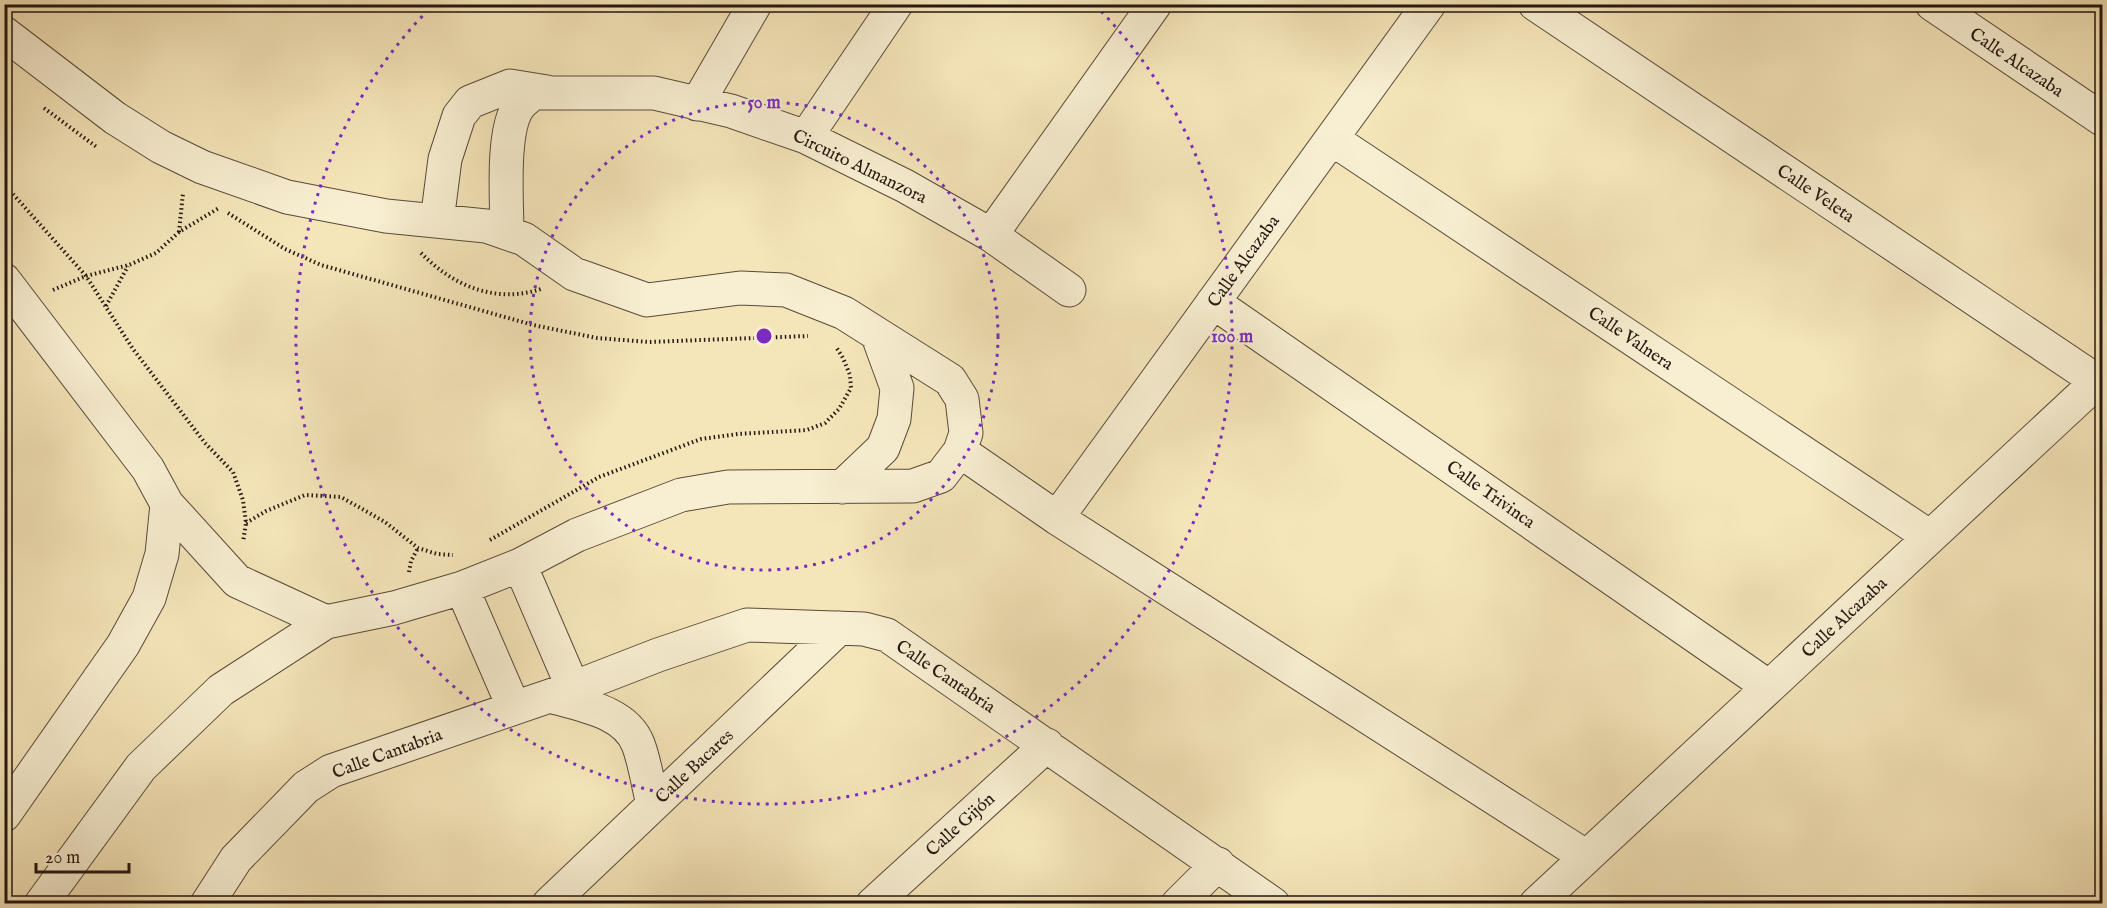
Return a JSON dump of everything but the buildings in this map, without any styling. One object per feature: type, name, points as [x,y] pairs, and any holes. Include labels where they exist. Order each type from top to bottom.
[{"type":"street","points":[[697,104],[755,4]]},
{"type":"street","points":[[806,137],[896,4]]},
{"type":"street","points":[[991,235],[1155,4]]},
{"type":"street","name":"Calle Alcazaba","points":[[1057,518],[1429,4]]},
{"type":"street","name":"Calle Veleta","points":[[1535,4],[2100,379]]},
{"type":"street","name":"Calle Alcazaba","points":[[1932,4],[2103,119]]},
{"type":"street","points":[[4,33],[115,117],[162,147],[202,167],[288,197],[386,216],[486,226],[524,239],[574,274],[647,300],[740,288],[786,291],[808,297],[858,320],[878,336],[950,380],[962,399],[966,433],[960,451],[941,476],[913,486],[728,487],[681,495],[577,535],[520,565],[462,588],[394,608],[326,622],[221,690],[141,767],[41,903]]},
{"type":"street","name":"Circuito Almanzora","points":[[438,221],[445,159],[459,116],[470,102],[510,86],[547,92]]},
{"type":"street","name":"Circuito Almanzora","points":[[507,233],[507,153],[512,123],[519,106],[533,93],[654,93],[731,111],[806,137],[905,186],[991,235],[1069,290]]},
{"type":"street","name":"Calle Valnera","points":[[1332,139],[1930,537]]},
{"type":"street","points":[[13,292],[148,469],[167,504],[237,581],[326,622]]},
{"type":"street","name":"Calle Trivinca","points":[[1214,302],[1769,687]]},
{"type":"street","points":[[842,488],[883,447],[894,419],[897,388],[878,336]]},
{"type":"street","name":"Calle Alcazaba","points":[[1536,903],[2100,379]]},
{"type":"street","points":[[960,451],[1057,518],[1585,856]]},
{"type":"street","points":[[4,815],[123,645],[149,598],[162,554],[167,504]]},
{"type":"street","points":[[520,565],[561,692],[613,717],[627,728],[638,743],[653,804]]},
{"type":"street","points":[[462,588],[514,708]]},
{"type":"street","name":"Calle Cantabria","points":[[207,903],[236,859],[306,787],[331,771],[747,625],[864,629],[887,635],[1273,903]]},
{"type":"street","name":"Calle Bacares","points":[[549,903],[839,628]]},
{"type":"street","name":"Calle Gijón","points":[[873,903],[1047,745]]},
{"type":"street","points":[[1178,903],[1218,864]]},
{"type":"path","points":[[41,105],[100,149]]},
{"type":"path","points":[[4,184],[86,276],[133,349],[205,443],[233,472],[243,500],[246,523],[266,511],[305,495],[341,497],[385,522],[418,548],[437,554],[456,555]]},
{"type":"path","points":[[179,232],[183,189],[193,193]]},
{"type":"path","points":[[211,202],[285,249],[321,266],[533,325],[597,338],[649,342],[786,335],[818,336]]},
{"type":"path","points":[[13,292],[129,265],[156,253],[179,232],[219,207]]},
{"type":"path","points":[[386,216],[424,256],[453,280],[479,292],[525,294],[549,287],[574,274]]},
{"type":"path","points":[[106,306],[129,265]]},
{"type":"path","points":[[488,541],[599,477],[700,439],[807,430],[825,423],[839,410],[850,388],[850,375],[834,344]]}]
